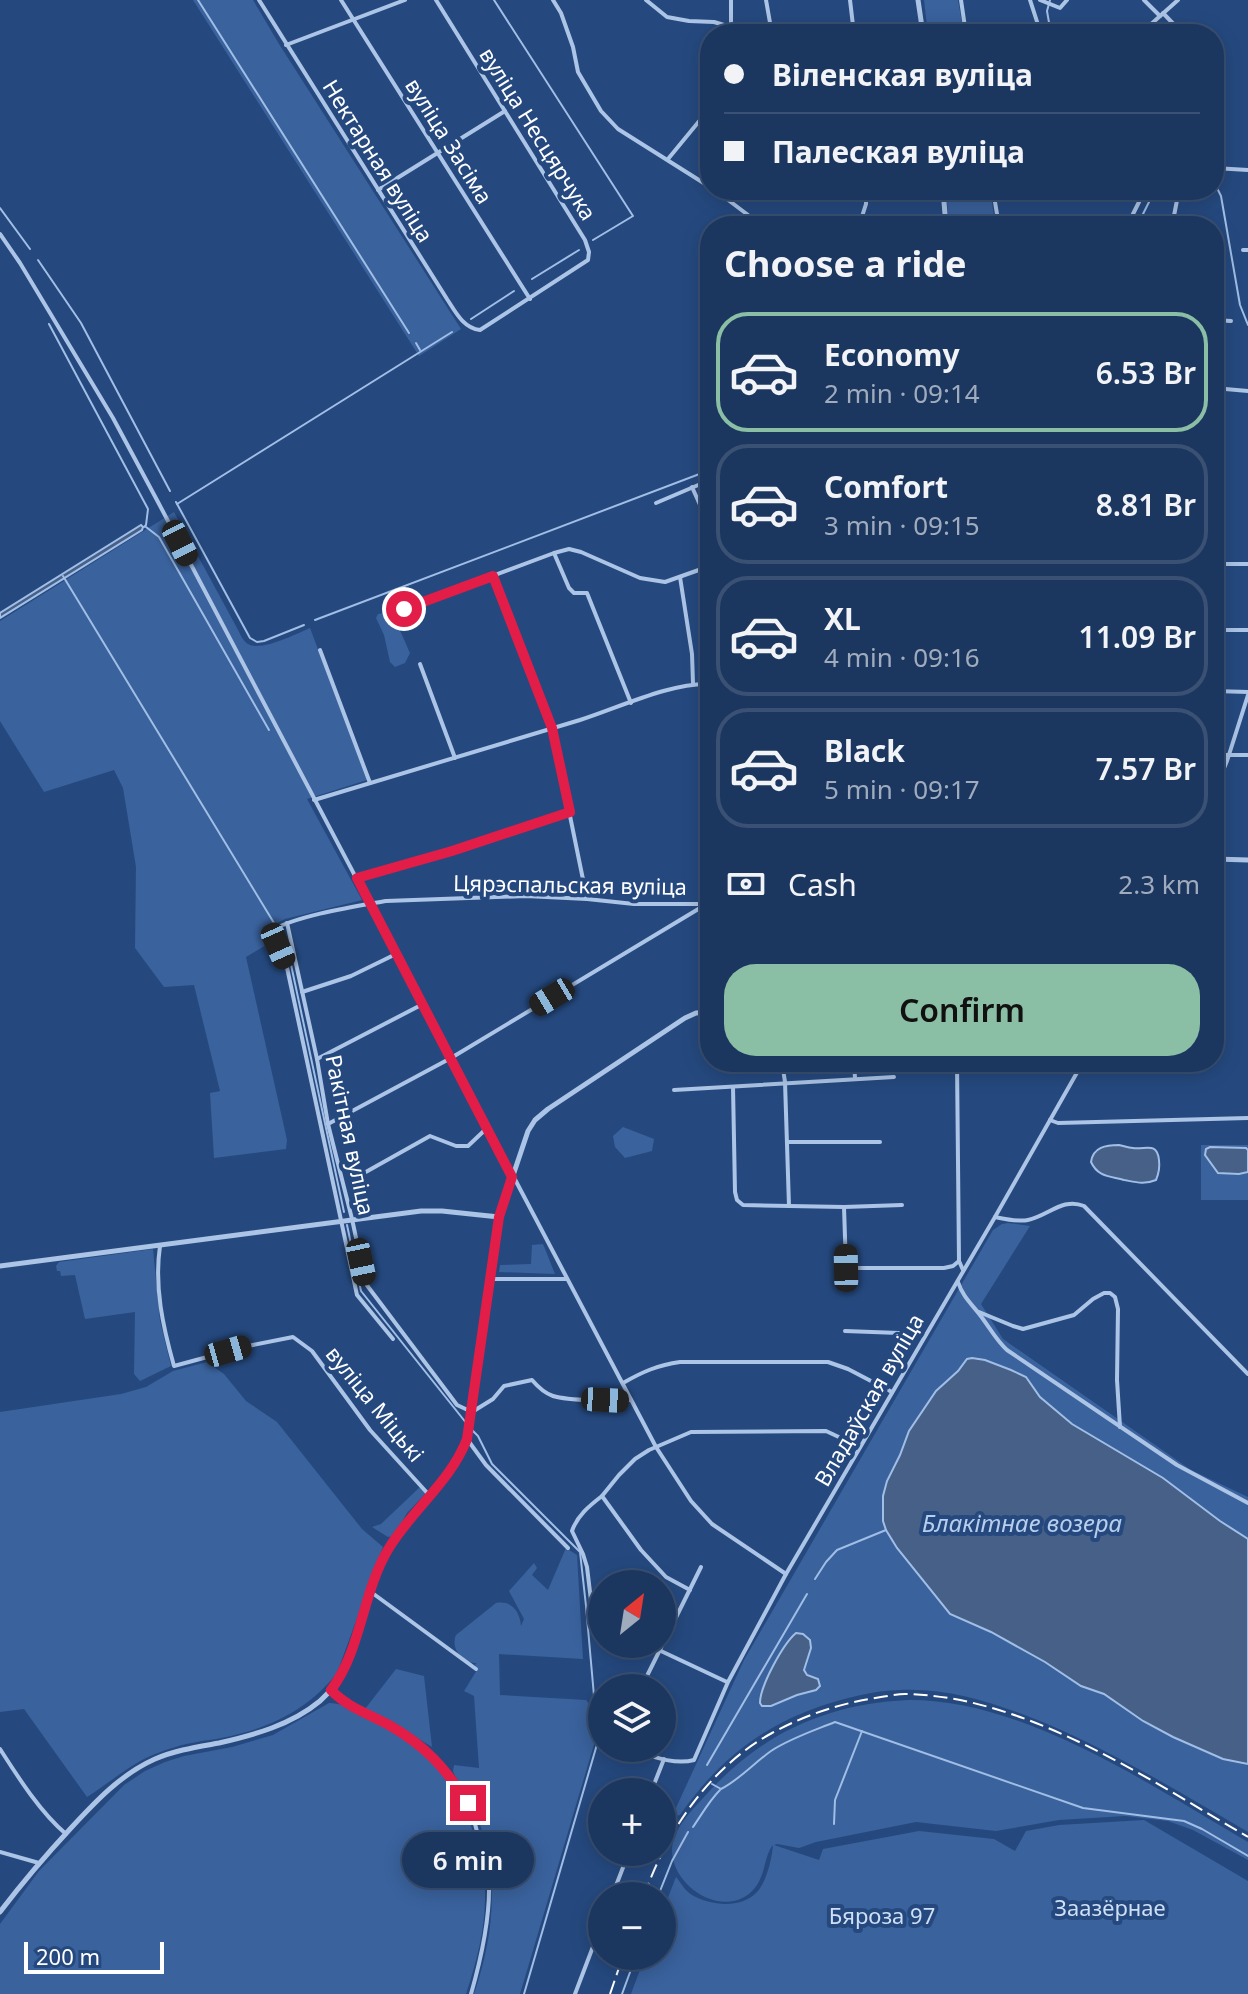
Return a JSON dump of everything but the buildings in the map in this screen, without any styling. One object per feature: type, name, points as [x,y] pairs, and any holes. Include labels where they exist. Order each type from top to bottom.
[{"type":"street","name":"Нектарная вуліца","points":[[259,0],[458,315],[468,326],[480,330]]},
{"type":"street","name":"вуліца Засіма","points":[[341,0],[530,299]]},
{"type":"street","points":[[286,45],[405,0]]},
{"type":"street","name":"вуліца Несцярчука","points":[[436,0],[585,240],[589,252],[588,260],[480,330]]},
{"type":"street","points":[[553,0],[573,47],[578,72],[601,111],[618,129],[700,180]]},
{"type":"street","points":[[646,0],[667,17],[721,24]]},
{"type":"street","points":[[731,0],[731,24]]},
{"type":"street","points":[[766,0],[770,24]]},
{"type":"street","points":[[850,0],[853,24]]},
{"type":"street","points":[[918,0],[922,24]]},
{"type":"street","points":[[961,0],[965,24]]},
{"type":"street","points":[[1030,0],[1038,24]]},
{"type":"street","points":[[1040,0],[1060,8],[1067,0]]},
{"type":"street","points":[[1144,0],[1172,24]]},
{"type":"street","points":[[1150,24],[1178,0]]},
{"type":"street","points":[[378,190],[505,111]]},
{"type":"street","points":[[668,159],[700,120]]},
{"type":"street","points":[[1224,169],[1248,170]]},
{"type":"street","points":[[728,200],[749,216]]},
{"type":"street","points":[[0,234],[113,418],[656,1447],[691,1501],[712,1524],[786,1574]]},
{"type":"street","points":[[1224,321],[1231,321]]},
{"type":"street","points":[[1224,389],[1248,391]]},
{"type":"street","points":[[656,503],[700,484]]},
{"type":"street","points":[[692,487],[700,505]]},
{"type":"street","points":[[404,609],[569,549],[640,578],[665,582],[700,570]]},
{"type":"street","points":[[554,553],[569,588],[574,593],[587,593],[631,703]]},
{"type":"street","points":[[1224,564],[1248,564]]},
{"type":"street","points":[[493,576],[552,728],[587,899]]},
{"type":"street","points":[[680,577],[692,654],[693,683]]},
{"type":"street","points":[[1224,630],[1248,630]]},
{"type":"street","points":[[320,650],[370,783]]},
{"type":"street","points":[[420,664],[455,758]]},
{"type":"street","points":[[314,800],[693,683],[700,683]]},
{"type":"street","points":[[1224,692],[1248,693],[1224,767]]},
{"type":"street","points":[[1224,755],[1248,755]]},
{"type":"street","points":[[357,878],[457,850],[570,812]]},
{"type":"street","points":[[1224,859],[1248,860]]},
{"type":"street","name":"Цярэспальская вуліца","points":[[270,931],[287,923],[370,903],[526,896],[634,904],[700,903]]},
{"type":"street","points":[[328,1124],[451,1058],[700,908]]},
{"type":"street","name":"Ракітная вуліца","points":[[287,923],[328,1124],[366,1284],[457,1405],[472,1413]]},
{"type":"street","name":"Ракітная вуліца","points":[[270,931],[286,963],[357,1295],[393,1339]]},
{"type":"street","points":[[302,992],[351,976],[397,954]]},
{"type":"street","points":[[317,1059],[423,1004]]},
{"type":"street","points":[[0,1912],[39,1863],[101,1796],[129,1773],[184,1749],[272,1728],[310,1708],[331,1690],[343,1670],[389,1548],[457,1461],[467,1439],[499,1217],[528,1131],[538,1116],[685,1018],[700,1013]]},
{"type":"street","points":[[784,1072],[789,1206]]},
{"type":"street","points":[[855,1072],[855,1078]]},
{"type":"street","points":[[957,1072],[959,1261],[963,1270]]},
{"type":"street","name":"Владаўская вуліца","points":[[676,1761],[694,1760],[728,1682],[786,1574],[1077,1072]]},
{"type":"street","points":[[674,1090],[894,1077]]},
{"type":"street","points":[[733,1087],[735,1192],[737,1200],[743,1205],[902,1205]]},
{"type":"street","points":[[1050,1120],[1058,1123],[1248,1118]]},
{"type":"street","points":[[364,1173],[430,1136],[456,1146],[468,1146],[487,1128]]},
{"type":"street","points":[[787,1142],[880,1142]]},
{"type":"street","points":[[995,1217],[1023,1221],[1067,1203],[1084,1206],[1248,1374]]},
{"type":"street","points":[[844,1207],[846,1268],[944,1268],[959,1261]]},
{"type":"street","points":[[0,1266],[421,1211],[499,1217]]},
{"type":"street","name":"вуліца Міцькі","points":[[160,1246],[157,1268],[163,1327],[174,1366],[293,1337],[312,1351],[370,1430],[430,1496]]},
{"type":"street","points":[[491,1279],[567,1279]]},
{"type":"street","points":[[958,1280],[962,1294],[1007,1350],[1185,1470],[1248,1503]]},
{"type":"street","points":[[977,1311],[1013,1326],[1029,1328],[1074,1315],[1100,1294],[1113,1295],[1117,1305],[1120,1427]]},
{"type":"street","points":[[845,1331],[926,1334]]},
{"type":"street","points":[[623,1383],[648,1369],[680,1362],[828,1362],[892,1392]]},
{"type":"street","points":[[472,1413],[493,1399],[504,1386],[532,1380],[540,1389],[554,1396],[631,1400]]},
{"type":"street","points":[[588,1575],[572,1527],[635,1459],[656,1447],[691,1432],[826,1431],[860,1447]]},
{"type":"street","points":[[467,1439],[486,1465],[568,1548]]},
{"type":"street","points":[[602,1496],[641,1550],[666,1577],[690,1590]]},
{"type":"street","points":[[676,1618],[701,1567]]},
{"type":"street","points":[[371,1592],[476,1669]]},
{"type":"street","points":[[675,1658],[728,1682]]},
{"type":"street","points":[[331,1690],[352,1707],[400,1731],[430,1753],[444,1767],[468,1803],[488,1869],[489,1885],[487,1920],[471,1994]]},
{"type":"street","points":[[0,1749],[16,1774],[66,1834]]},
{"type":"street","points":[[0,1852],[39,1863]]},
{"type":"street","points":[[575,1994],[588,1960]]},
{"type":"green space","points":[[193,0],[253,0],[461,329],[419,356]]},
{"type":"green space","points":[[924,0],[958,0],[962,24],[927,24]]},
{"type":"green space","points":[[947,200],[992,200],[994,216],[948,216]]},
{"type":"green space","points":[[174,512],[246,643],[254,646],[270,644],[310,628],[367,780],[307,799],[362,900],[285,919],[266,929],[273,941],[246,957],[287,1140],[286,1149],[214,1158],[210,1093],[220,1091],[194,985],[164,987],[135,948],[136,867],[123,788],[114,770],[44,792],[0,721],[0,621]]},
{"type":"green space","points":[[384,613],[396,624],[410,653],[405,663],[395,667],[390,662],[384,635],[376,618]]},
{"type":"green space","points":[[623,1127],[654,1139],[652,1151],[625,1158],[615,1147],[613,1136]]},
{"type":"green space","points":[[1201,1145],[1248,1145],[1248,1200],[1201,1200]]},
{"type":"green space","points":[[1002,1224],[1030,1226],[981,1304],[1003,1339],[1191,1470],[1248,1497],[1248,1832],[1123,1760],[1045,1723],[973,1698],[917,1690],[878,1692],[849,1698],[778,1724],[725,1763],[676,1816],[676,1808],[744,1660],[993,1230]]},
{"type":"green space","points":[[543,1244],[555,1274],[499,1272],[500,1265],[531,1264],[532,1245]]},
{"type":"green space","points":[[153,1249],[160,1321],[171,1366],[140,1381],[134,1374],[135,1312],[85,1319],[75,1275],[61,1276],[56,1266],[59,1262]]},
{"type":"green space","points":[[207,1362],[224,1374],[246,1401],[277,1422],[362,1529],[383,1547],[337,1673],[313,1698],[300,1708],[255,1729],[165,1750],[129,1768],[87,1797],[24,1709],[0,1712],[0,1412],[121,1394],[146,1387],[173,1371]]},
{"type":"green space","points":[[420,1487],[426,1493],[407,1513],[394,1536],[388,1537],[372,1527],[381,1524]]},
{"type":"green space","points":[[566,1548],[577,1555],[583,1659],[499,1654],[500,1695],[586,1700],[589,1762],[520,1994],[474,1994],[490,1927],[491,1883],[489,1861],[477,1815],[453,1771],[454,1765],[479,1768],[474,1696],[464,1691],[477,1670],[477,1663],[467,1661],[459,1654],[455,1640],[456,1635],[496,1603],[507,1603],[514,1608],[521,1626],[524,1619],[509,1591],[534,1563],[537,1568],[532,1575],[548,1590]]},
{"type":"green space","points":[[396,1669],[424,1676],[432,1747],[365,1709]]},
{"type":"green space","points":[[908,1700],[952,1703],[1041,1729],[1128,1772],[1248,1842],[1248,1860],[1193,1830],[1168,1821],[1125,1816],[1059,1820],[996,1831],[916,1822],[799,1848],[774,1845],[819,1860],[823,1849],[919,1831],[994,1839],[1015,1851],[1026,1831],[1059,1825],[1144,1820],[1248,1881],[1248,1994],[631,1994],[640,1970],[676,1970],[676,1877],[692,1895],[708,1902],[726,1904],[750,1897],[761,1887],[766,1876],[773,1845],[762,1874],[750,1893],[737,1900],[723,1902],[696,1892],[685,1882],[676,1866],[676,1834],[690,1812],[725,1775],[771,1740],[822,1716],[878,1703]]},
{"type":"green space","points":[[329,1703],[358,1712],[418,1748],[443,1772],[462,1802],[479,1852],[485,1890],[482,1935],[466,1994],[0,1994],[0,1924],[39,1871],[124,1785],[165,1762],[273,1735]]},
{"type":"water","points":[[141,525],[142,530],[0,618],[0,613]]},
{"type":"water","points":[[1105,1146],[1156,1150],[1159,1173],[1156,1180],[1136,1182],[1109,1177],[1097,1171],[1091,1162],[1094,1153]]},
{"type":"water","points":[[1210,1147],[1246,1148],[1248,1172],[1218,1173],[1205,1155]]},
{"type":"water","name":"Блакітнае возера","points":[[967,1359],[985,1360],[1026,1377],[1040,1397],[1072,1424],[1163,1478],[1248,1539],[1248,1764],[1223,1759],[1173,1737],[1104,1694],[1081,1686],[991,1632],[950,1614],[897,1548],[883,1521],[883,1496],[887,1481],[909,1431],[936,1391]]},
{"type":"water","points":[[796,1633],[810,1640],[811,1648],[804,1670],[807,1675],[818,1679],[820,1686],[771,1706],[762,1706],[761,1696],[768,1676]]},
{"type":"waterway","points":[[198,0],[409,333]]},
{"type":"waterway","points":[[494,0],[633,216],[593,240]]},
{"type":"waterway","points":[[1049,24],[1047,11],[1050,0]]},
{"type":"waterway","points":[[1142,216],[1150,200]]},
{"type":"waterway","points":[[1222,200],[1240,305],[1248,325]]},
{"type":"waterway","points":[[0,208],[30,249]]},
{"type":"waterway","points":[[532,279],[579,250]]},
{"type":"waterway","points":[[38,260],[81,323],[170,491]]},
{"type":"waterway","points":[[471,319],[514,291]]},
{"type":"waterway","points":[[49,324],[148,509],[144,527]]},
{"type":"waterway","points":[[177,504],[452,332]]},
{"type":"waterway","points":[[416,343],[420,350]]},
{"type":"waterway","points":[[315,620],[700,474]]},
{"type":"waterway","points":[[176,502],[250,638],[257,642],[264,641],[304,625]]},
{"type":"waterway","points":[[146,527],[159,537],[269,730]]},
{"type":"waterway","points":[[63,576],[274,923]]},
{"type":"waterway","points":[[281,932],[287,946],[344,1212]]},
{"type":"waterway","points":[[347,1225],[361,1291],[467,1424]]},
{"type":"waterway","points":[[471,1429],[478,1436],[492,1464],[580,1552],[586,1606],[598,1741],[524,1994]]},
{"type":"waterway","points":[[815,1579],[837,1550],[886,1530]]},
{"type":"waterway","points":[[707,1765],[807,1594]]},
{"type":"waterway","points":[[712,1784],[721,1789],[779,1746],[835,1722],[1083,1808],[1184,1821],[1248,1856]]},
{"type":"waterway","points":[[834,1824],[835,1800],[862,1731]]},
{"type":"waterway","points":[[693,1827],[720,1790]]},
{"type":"waterway","points":[[664,1882],[688,1832]]},
{"type":"waterway","points":[[622,1994],[631,1970]]},
{"type":"railway","points":[[650,1882],[665,1847],[693,1802],[710,1782],[750,1747],[785,1726],[825,1710],[899,1694],[950,1698],[1040,1725],[1127,1766],[1248,1837]]},
{"type":"railway","points":[[610,1994],[618,1970]]},
{"type":"route","points":[[404,609],[493,576],[552,728],[570,812],[509,834],[357,878],[512,1177],[499,1217],[467,1439],[457,1461],[384,1557],[352,1648],[331,1690],[352,1707],[412,1738],[444,1767],[468,1803]]},
{"type":"park label","name":"Заазёрнае","points":[[1110,1908]]},
{"type":"park label","name":"Бяроза 97","points":[[882,1916]]}]
